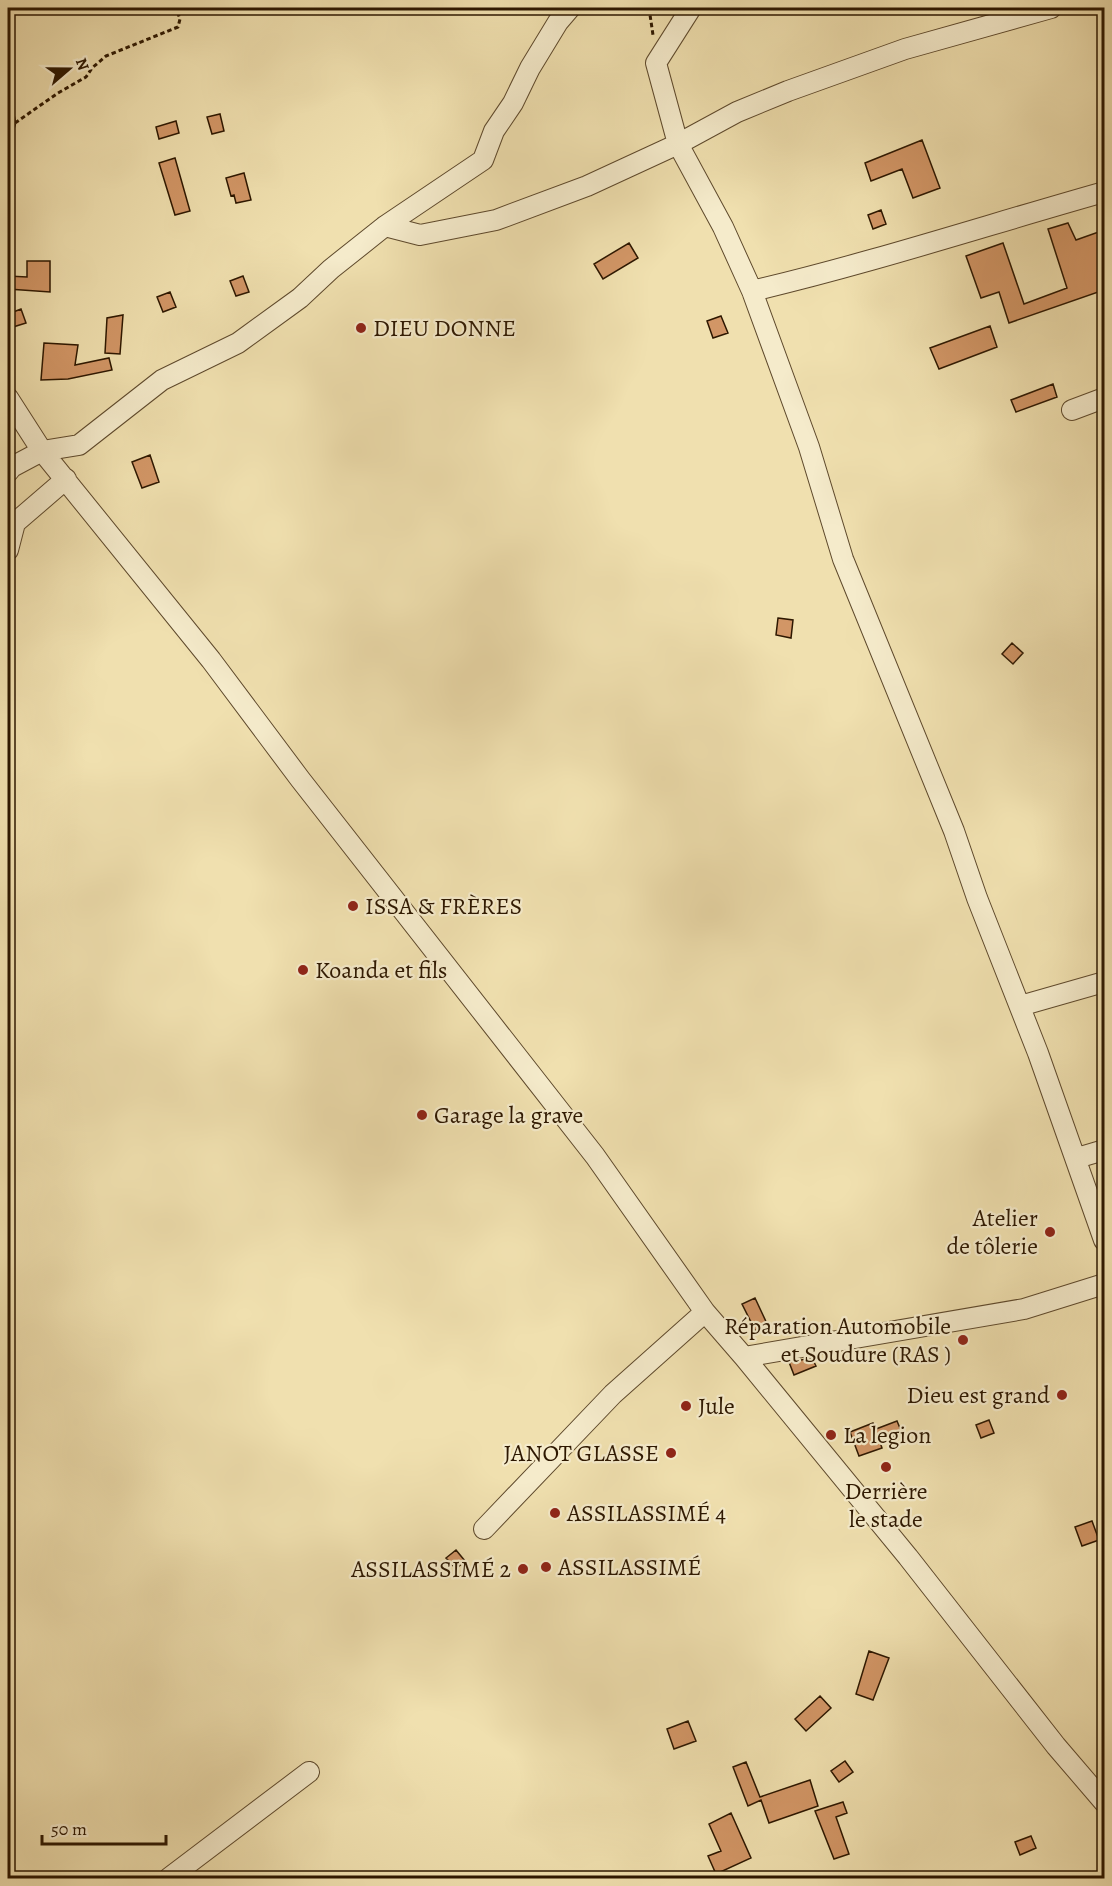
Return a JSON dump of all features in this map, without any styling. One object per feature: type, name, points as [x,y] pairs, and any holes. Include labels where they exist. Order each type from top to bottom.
[{"type":"street","points":[[8,472],[12,467],[42,451],[79,445],[162,380],[238,343],[300,298],[331,268],[385,226],[483,160],[494,131],[513,103],[530,68],[558,22],[570,8]]},
{"type":"street","points":[[691,8],[656,63],[678,144],[723,227],[752,291],[809,447],[843,559],[954,831],[977,898],[1077,1158],[1104,1240]]},
{"type":"street","points":[[385,226],[420,235],[496,220],[587,186],[678,144],[736,112],[788,91],[905,49],[1052,8]]},
{"type":"street","points":[[752,291],[816,276],[966,234],[1104,192]]},
{"type":"street","points":[[8,398],[42,451],[211,660],[335,825],[595,1156],[705,1312],[908,1557],[1056,1746],[1104,1802]]},
{"type":"street","points":[[1072,410],[1104,398]]},
{"type":"street","points":[[8,550],[15,524],[66,479]]},
{"type":"street","points":[[1020,1006],[1104,982]]},
{"type":"street","points":[[1077,1158],[1104,1150]]},
{"type":"street","points":[[744,1357],[1024,1309],[1104,1284]]},
{"type":"street","points":[[484,1528],[613,1394],[705,1312]]},
{"type":"street","points":[[169,1878],[309,1772]]},
{"type":"path","points":[[15,123],[86,77],[92,68],[106,56],[178,27],[180,19],[176,8]]},
{"type":"path","points":[[8,87],[15,123],[8,146]]},
{"type":"building","points":[[220,114],[224,131],[212,134],[207,117]]},
{"type":"building","points":[[176,121],[179,133],[159,139],[156,127]]},
{"type":"building","points":[[922,140],[940,188],[913,198],[902,169],[871,181],[865,163]]},
{"type":"building","points":[[175,158],[190,211],[175,215],[159,163]]},
{"type":"building","points":[[244,173],[251,200],[236,203],[234,195],[231,196],[226,178]]},
{"type":"building","points":[[881,210],[886,224],[873,229],[868,215]]},
{"type":"building","points":[[1068,223],[1076,240],[1104,230],[1104,290],[1009,323],[999,292],[981,298],[966,256],[1003,243],[1024,304],[1067,288],[1048,229]]},
{"type":"building","points":[[629,243],[638,258],[603,279],[594,264]]},
{"type":"building","points":[[27,261],[50,261],[50,292],[8,289],[8,276],[27,277]]},
{"type":"building","points":[[243,276],[249,292],[236,296],[230,281]]},
{"type":"building","points":[[170,292],[176,307],[163,312],[157,297]]},
{"type":"building","points":[[21,309],[26,323],[13,327],[8,314]]},
{"type":"building","points":[[123,315],[120,354],[105,353],[107,318]]},
{"type":"building","points":[[721,316],[728,333],[713,338],[707,321]]},
{"type":"building","points":[[990,326],[997,347],[939,369],[930,348]]},
{"type":"building","points":[[44,343],[78,345],[75,365],[109,358],[112,370],[68,379],[41,380]]},
{"type":"building","points":[[1053,384],[1057,397],[1016,412],[1011,400]]},
{"type":"building","points":[[150,455],[159,482],[142,488],[132,462]]},
{"type":"building","points":[[778,618],[793,620],[791,638],[776,635]]},
{"type":"building","points":[[1012,643],[1023,653],[1013,664],[1002,654]]},
{"type":"building","points":[[755,1298],[769,1328],[757,1334],[742,1304]]},
{"type":"building","points":[[812,1358],[816,1366],[794,1375],[789,1362]]},
{"type":"building","points":[[989,1420],[994,1433],[981,1438],[976,1425]]},
{"type":"building","points":[[897,1421],[902,1433],[880,1442],[882,1448],[859,1456],[850,1432],[873,1423],[876,1429]]},
{"type":"building","points":[[1092,1521],[1099,1540],[1082,1546],[1075,1527]]},
{"type":"building","points":[[456,1550],[465,1561],[456,1569],[446,1558]]},
{"type":"building","points":[[869,1651],[889,1658],[873,1700],[856,1694]]},
{"type":"building","points":[[820,1696],[831,1708],[806,1731],[795,1719]]},
{"type":"building","points":[[688,1721],[696,1741],[674,1749],[667,1729]]},
{"type":"building","points":[[845,1761],[853,1772],[839,1782],[831,1771]]},
{"type":"building","points":[[746,1762],[760,1797],[810,1780],[818,1806],[769,1823],[761,1800],[748,1806],[733,1767]]},
{"type":"building","points":[[843,1802],[847,1813],[836,1817],[849,1854],[834,1859],[815,1811]]},
{"type":"building","points":[[731,1813],[751,1858],[716,1874],[708,1856],[721,1851],[709,1824]]},
{"type":"building","points":[[1031,1836],[1036,1848],[1020,1855],[1015,1842]]},
{"type":"place","name":"DIEU DONNE","points":[[361,328]]},
{"type":"place","name":"ISSA & FRÈRES","points":[[353,906]]},
{"type":"place","name":"Koanda et fils","points":[[303,970]]},
{"type":"place","name":"Garage la grave","points":[[422,1115]]},
{"type":"place","name":"Atelier de tôlerie","points":[[1050,1232]]},
{"type":"place","name":"Réparation Automobile et Soudure (RAS )","points":[[963,1340]]},
{"type":"place","name":"Dieu est grand","points":[[1062,1395]]},
{"type":"place","name":"Jule","points":[[686,1406]]},
{"type":"place","name":"La legion","points":[[831,1435]]},
{"type":"place","name":"JANOT GLASSE","points":[[671,1453]]},
{"type":"place","name":"Derrière le stade","points":[[886,1467]]},
{"type":"place","name":"ASSILASSIMÉ 4","points":[[555,1513]]},
{"type":"place","name":"ASSILASSIMÉ","points":[[546,1567]]},
{"type":"place","name":"ASSILASSIMÉ 2","points":[[523,1569]]}]
